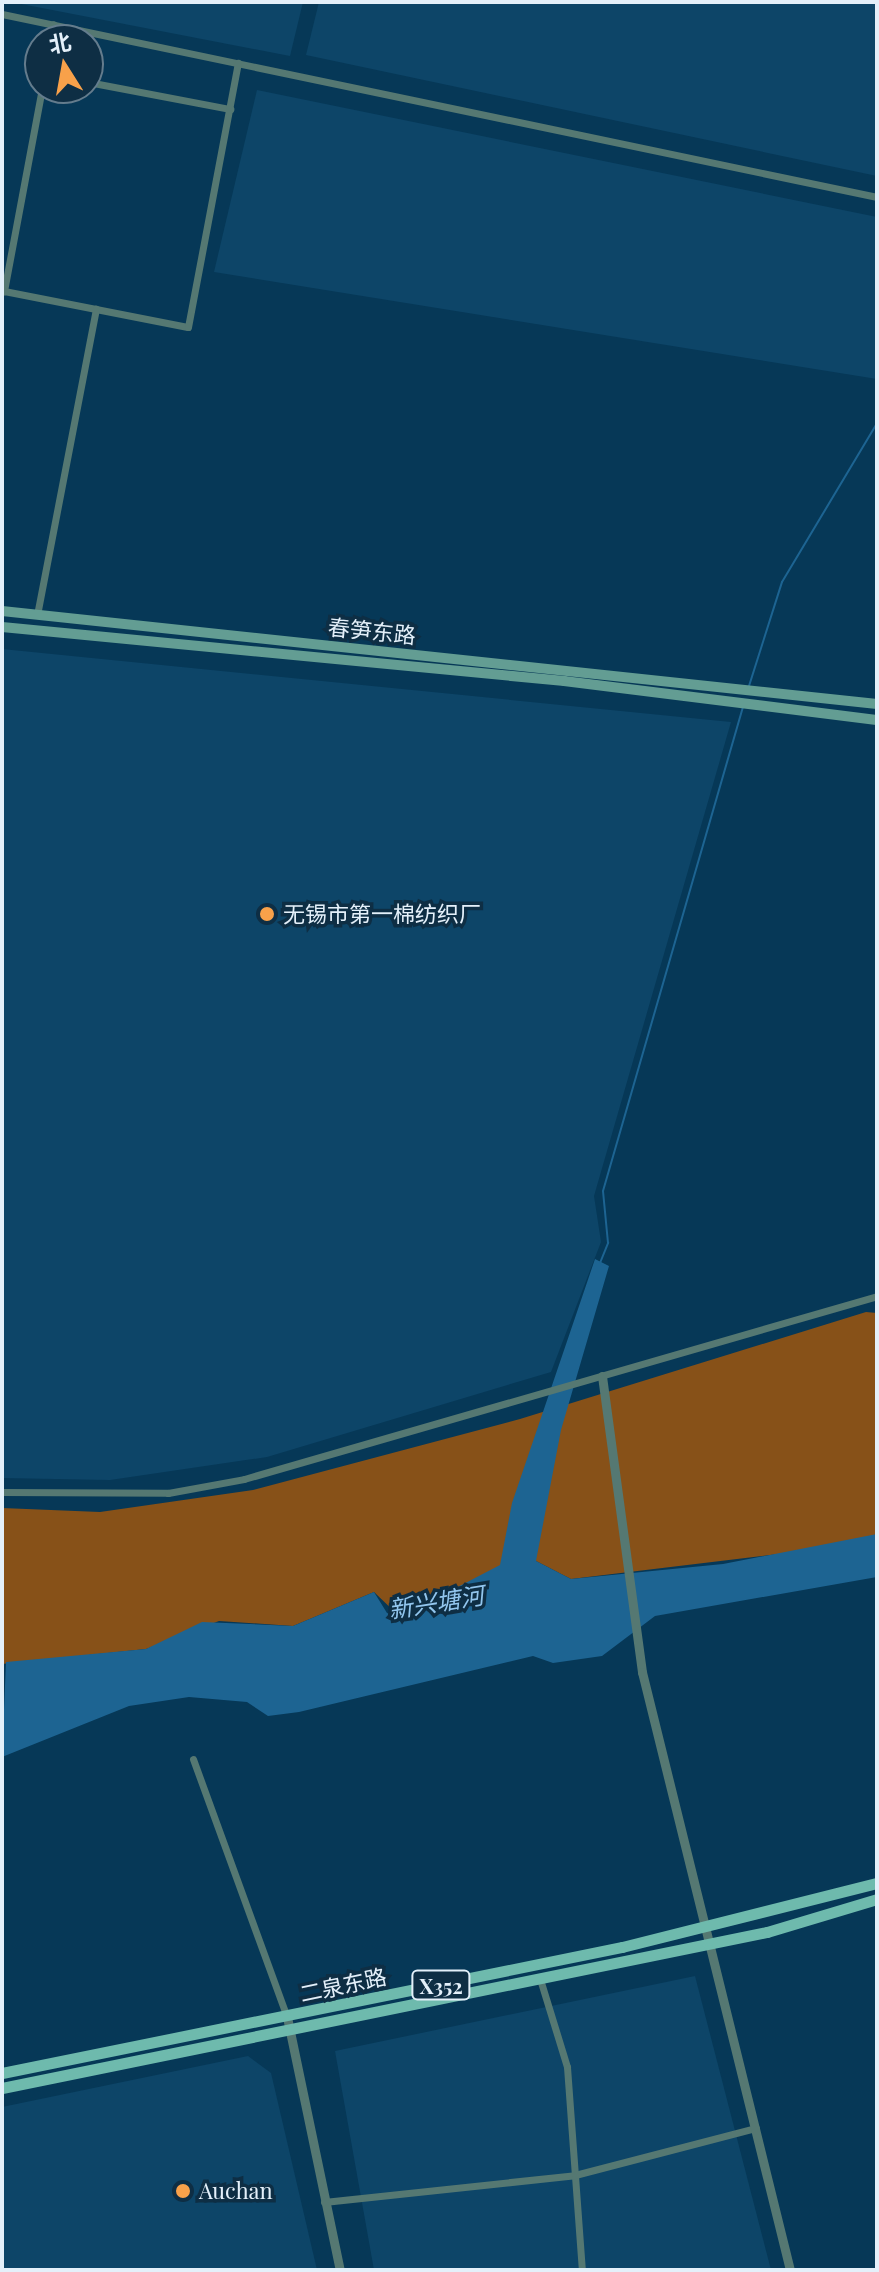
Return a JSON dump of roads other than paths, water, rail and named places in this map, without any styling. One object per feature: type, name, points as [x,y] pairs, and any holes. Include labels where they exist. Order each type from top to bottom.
[{"type":"main road","name":"春笋东路","points":[[2,611],[877,704]]},
{"type":"main road","name":"春笋东路","points":[[2,627],[734,701],[877,720]]},
{"type":"main road","name":"二泉东路","points":[[2,2073],[705,1929],[877,1883]]},
{"type":"main road","name":"二泉东路","points":[[2,2088],[290,2032],[710,1944],[877,1899]]},
{"type":"street","points":[[2,14],[53,24]]},
{"type":"street","points":[[104,35],[877,197]]},
{"type":"street","points":[[39,104],[4,291],[188,327],[238,63]]},
{"type":"street","points":[[104,85],[230,109]]},
{"type":"street","points":[[37,615],[96,309]]},
{"type":"street","points":[[2,1492],[168,1493],[244,1479],[877,1296]]},
{"type":"street","points":[[602,1376],[621,1555],[642,1672],[790,2270]]},
{"type":"street","points":[[193,1759],[287,2017],[340,2270]]},
{"type":"street","points":[[540,1979],[567,2067],[582,2270]]},
{"type":"street","points":[[324,2202],[575,2175],[756,2128]]},
{"type":"water","name":"新兴塘河","points":[[595,1259],[609,1266],[561,1430],[536,1561],[571,1579],[723,1564],[877,1534],[877,1577],[655,1616],[602,1656],[553,1663],[533,1656],[299,1712],[268,1716],[247,1702],[189,1697],[129,1706],[2,1757],[6,1662],[146,1649],[202,1622],[293,1626],[374,1592],[387,1613],[400,1617],[500,1565],[512,1503]]},
{"type":"waterway","points":[[749,686],[782,582],[877,423]]},
{"type":"waterway","points":[[600,1263],[608,1243],[603,1191],[743,707]]},
{"type":"place","name":"无锡市第一棉纺织厂","points":[[267,914]]},
{"type":"place","name":"Auchan","points":[[183,2191]]}]
